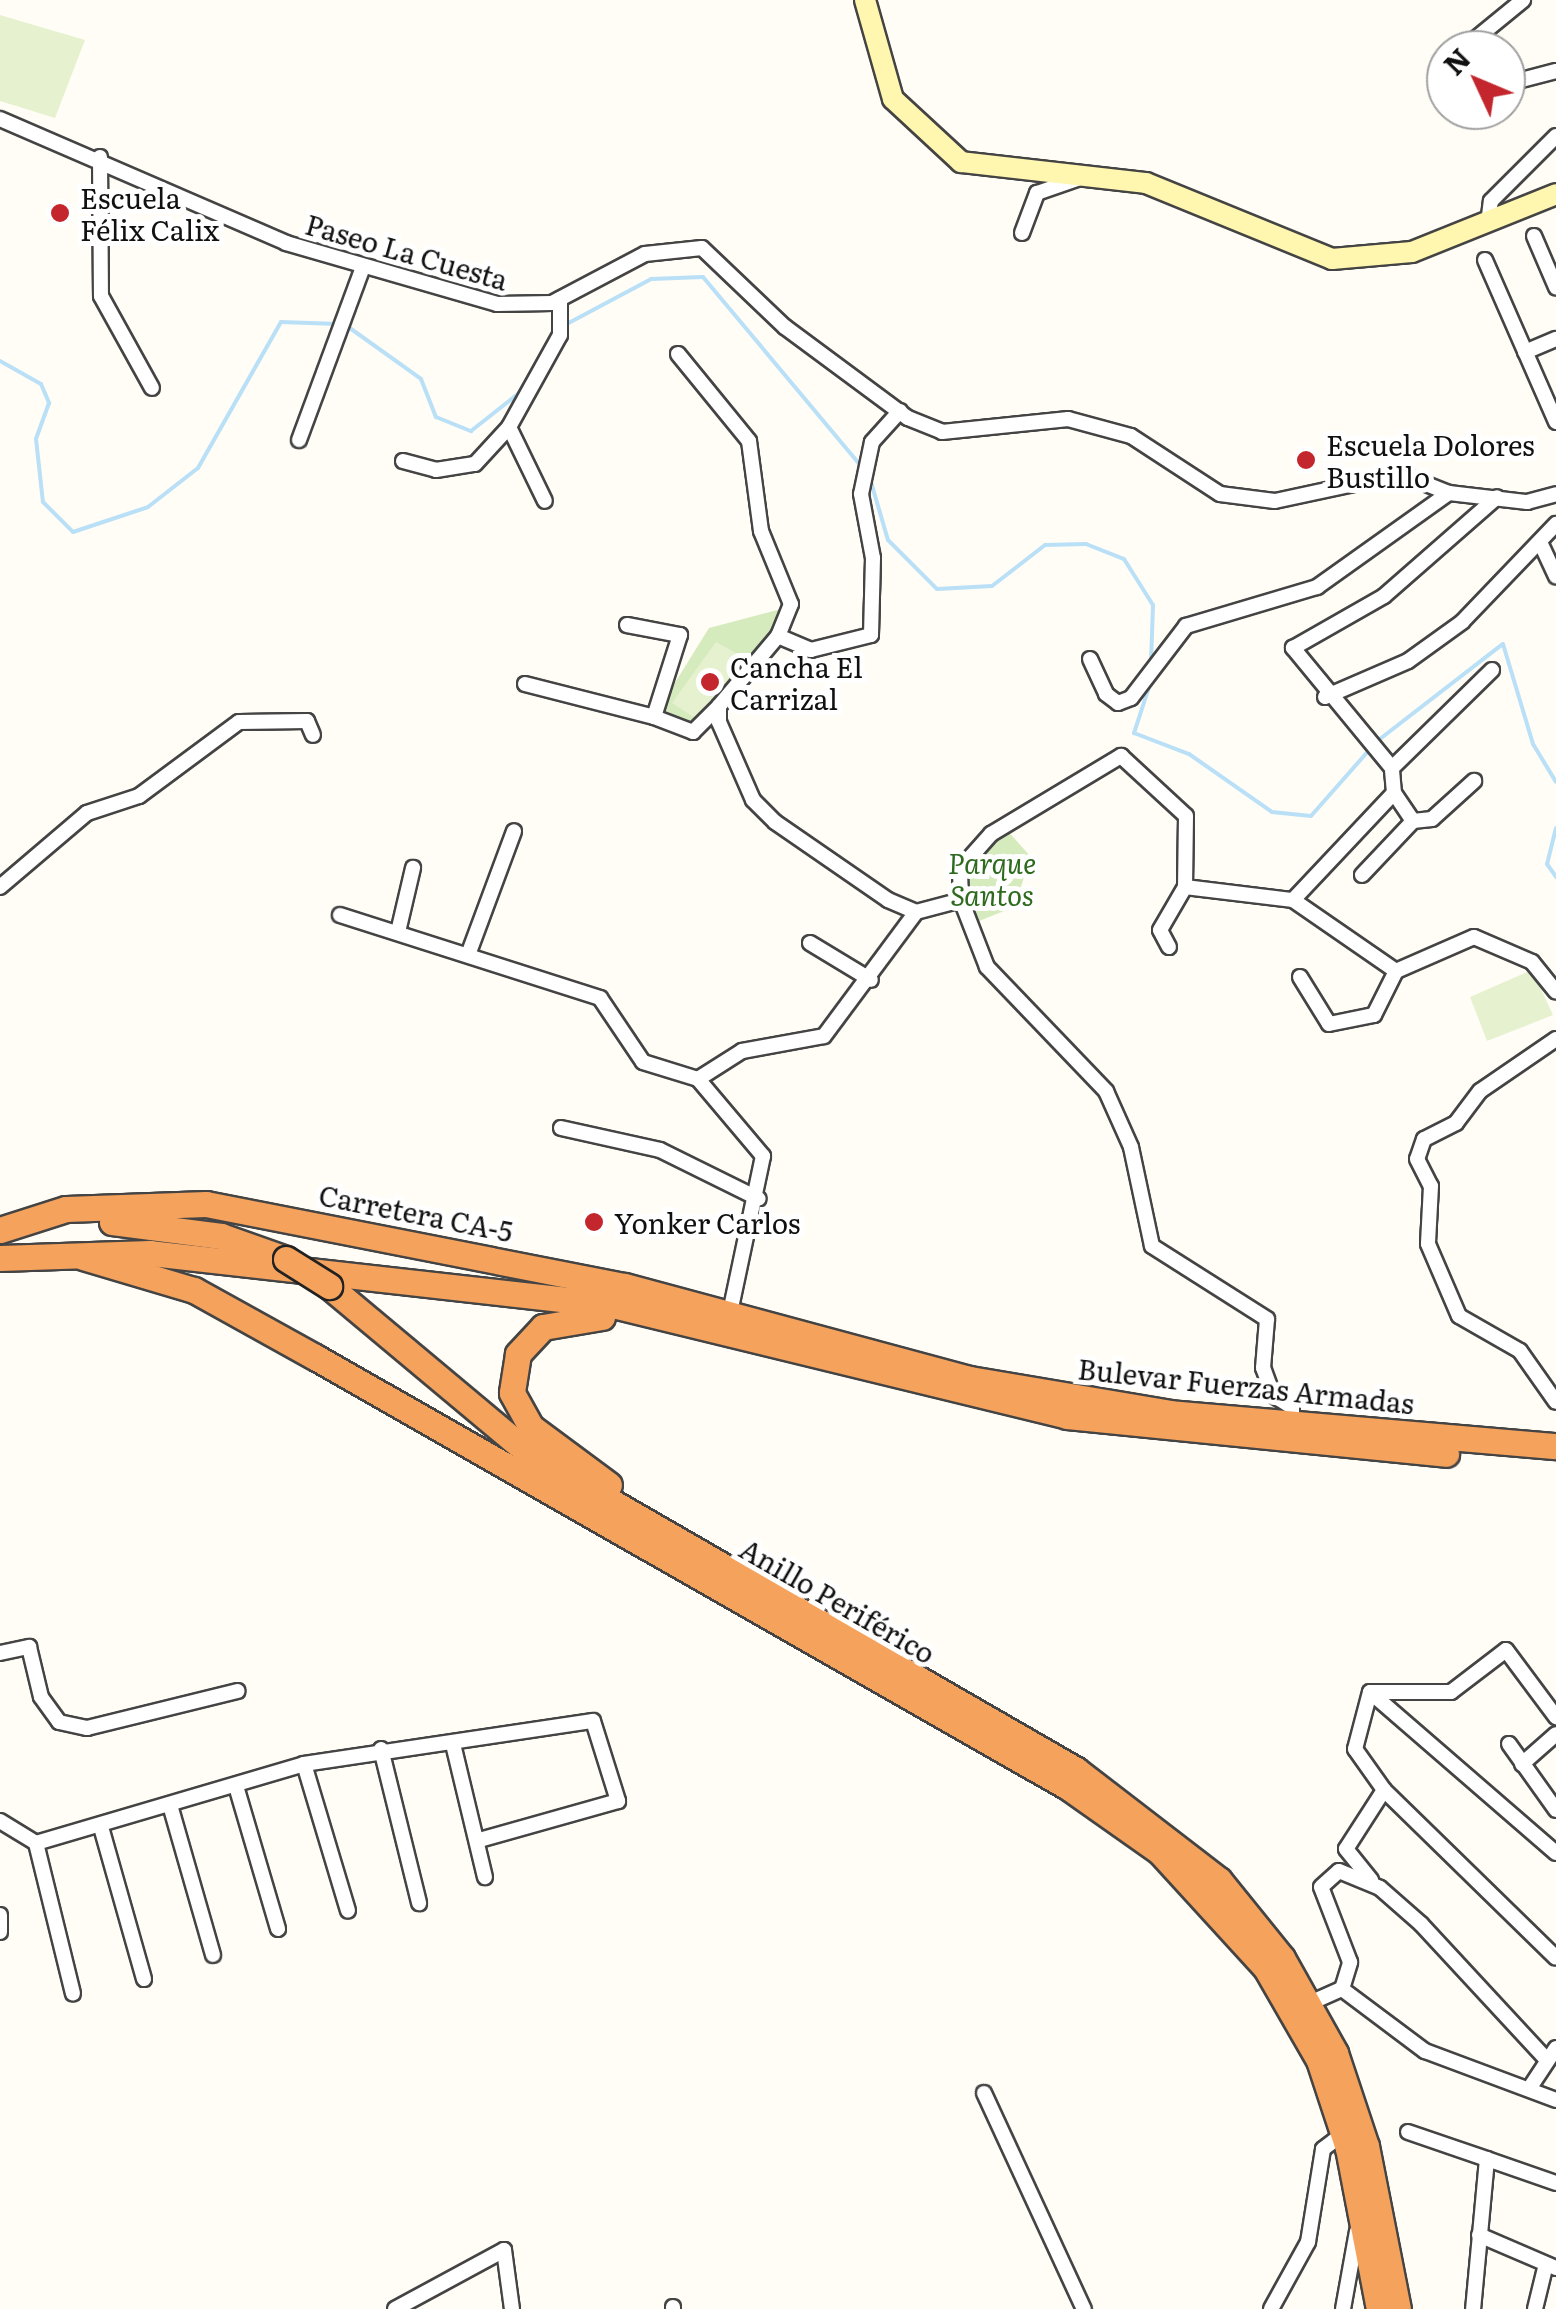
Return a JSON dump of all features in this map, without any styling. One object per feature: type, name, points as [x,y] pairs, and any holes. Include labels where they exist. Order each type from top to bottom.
[{"type":"highway","name":"Carretera CA-5","points":[[0,1231],[66,1208],[206,1204],[730,1313],[819,1348]]},
{"type":"highway","name":"Anillo Periférico","points":[[0,1231],[144,1220],[286,1259],[328,1286],[532,1456],[1076,1770],[1178,1841],[1254,1920],[1310,2002],[1357,2115],[1398,2309]]},
{"type":"highway","points":[[0,1258],[150,1253],[613,1305],[819,1348]]},
{"type":"highway","name":"Anillo Periférico","points":[[83,1257],[212,1300],[1118,1820],[1198,1887],[1266,1968],[1319,2060],[1344,2132],[1379,2309]]},
{"type":"highway","points":[[819,1348],[578,1316],[526,1341],[512,1392],[531,1428],[588,1471],[901,1670]]},
{"type":"highway","name":"Bulevar Fuerzas Armadas","points":[[819,1348],[969,1379],[1292,1423],[1556,1446]]},
{"type":"highway","name":"Bulevar Fuerzas Armadas","points":[[819,1348],[960,1396],[1164,1432],[1556,1462]]},
{"type":"street","points":[[865,0],[893,99],[913,126],[962,162],[1146,183],[1332,259],[1412,252],[1556,194]]},
{"type":"street","points":[[1486,30],[1523,0]]},
{"type":"street","points":[[1526,79],[1556,71]]},
{"type":"street","name":"Paseo La Cuesta","points":[[0,118],[100,157],[286,244],[497,304],[528,309],[560,299],[645,254],[702,248],[785,327],[900,411],[942,432],[1068,419],[1131,436],[1220,494],[1275,501],[1401,474],[1449,493],[1497,497],[1556,494]]},
{"type":"street","points":[[1488,224],[1491,201],[1556,136]]},
{"type":"street","points":[[100,157],[101,296],[152,388]]},
{"type":"street","points":[[1022,233],[1038,194],[1090,174]]},
{"type":"street","points":[[1534,236],[1556,287]]},
{"type":"street","points":[[1485,260],[1556,422]]},
{"type":"street","points":[[299,440],[363,267]]},
{"type":"street","points":[[403,461],[436,470],[475,464],[510,427],[560,335],[560,299]]},
{"type":"street","points":[[1525,352],[1556,339]]},
{"type":"street","points":[[525,684],[654,717],[693,732],[778,636],[791,604],[761,531],[749,441],[678,354]]},
{"type":"street","points":[[778,636],[812,650],[871,635],[873,558],[861,494],[872,442],[900,411]]},
{"type":"street","points":[[510,427],[545,501]]},
{"type":"street","points":[[1090,658],[1106,694],[1131,698],[1186,626],[1317,586],[1449,493]]},
{"type":"street","points":[[1413,821],[1394,793],[1392,768],[1325,697],[1293,648],[1384,596],[1497,497]]},
{"type":"street","points":[[1325,697],[1408,660],[1556,524]]},
{"type":"street","points":[[1540,542],[1556,576]]},
{"type":"street","points":[[627,625],[680,635],[654,717]]},
{"type":"street","points":[[1392,768],[1492,670]]},
{"type":"street","points":[[719,706],[722,734],[759,809],[916,912]]},
{"type":"street","points":[[0,886],[87,813],[140,796],[239,722],[307,720],[312,735]]},
{"type":"street","points":[[1169,947],[1160,930],[1185,887],[1186,816],[1140,766],[1107,757],[981,842],[960,869],[961,900],[998,983],[1106,1091],[1159,1254],[1266,1320],[1263,1368],[1273,1395],[1292,1407],[1292,1423]]},
{"type":"street","points":[[1362,875],[1413,821],[1432,819],[1474,781]]},
{"type":"street","points":[[1293,900],[1394,793]]},
{"type":"street","points":[[468,954],[514,830]]},
{"type":"street","points":[[398,932],[413,868]]},
{"type":"street","points":[[1185,887],[1293,900],[1396,971]]},
{"type":"street","points":[[698,1079],[742,1051],[824,1036],[872,980],[916,912],[961,900]]},
{"type":"street","points":[[340,914],[600,998],[643,1062],[698,1079],[764,1156],[759,1199],[730,1313]]},
{"type":"street","points":[[1300,977],[1329,1024],[1374,1016],[1396,971],[1474,938],[1532,962],[1556,992]]},
{"type":"street","points":[[810,942],[872,980]]},
{"type":"street","points":[[1556,1039],[1480,1091],[1456,1123],[1424,1140],[1417,1159],[1431,1186],[1428,1244],[1459,1316],[1520,1351],[1556,1402]]},
{"type":"street","points":[[561,1128],[660,1150],[759,1199]]},
{"type":"street","points":[[0,1654],[28,1647],[41,1697],[59,1722],[87,1728],[238,1691]]},
{"type":"street","points":[[1370,1692],[1451,1692],[1506,1650],[1556,1717]]},
{"type":"street","points":[[1370,1692],[1355,1748],[1384,1790],[1556,1958]]},
{"type":"street","points":[[1370,1692],[1556,1853]]},
{"type":"street","points":[[0,1822],[36,1843],[102,1827],[304,1764],[381,1748],[453,1744],[593,1721],[618,1793],[608,1806],[479,1840]]},
{"type":"street","points":[[1522,1764],[1556,1734]]},
{"type":"street","points":[[453,1744],[485,1877]]},
{"type":"street","points":[[1508,1744],[1556,1810]]},
{"type":"street","points":[[381,1748],[419,1903]]},
{"type":"street","points":[[304,1764],[348,1911]]},
{"type":"street","points":[[236,1786],[278,1929]]},
{"type":"street","points":[[1384,1790],[1346,1840],[1380,1888],[1551,2054],[1529,2089]]},
{"type":"street","points":[[170,1805],[213,1955]]},
{"type":"street","points":[[102,1827],[144,1979]]},
{"type":"street","points":[[36,1843],[73,1994]]},
{"type":"street","points":[[1342,1989],[1350,1962],[1321,1879],[1339,1871],[1380,1888]]},
{"type":"street","points":[[0,1916],[0,1932]]},
{"type":"street","points":[[1310,2002],[1342,1989]]},
{"type":"street","points":[[1342,1989],[1425,2051],[1556,2100]]},
{"type":"street","points":[[984,2093],[1084,2309]]},
{"type":"street","points":[[1271,2309],[1308,2242],[1323,2149],[1344,2132]]},
{"type":"street","points":[[1408,2132],[1556,2183]]},
{"type":"street","points":[[1474,2309],[1487,2159]]},
{"type":"street","points":[[1343,2309],[1361,2206]]},
{"type":"street","points":[[1480,2235],[1551,2266],[1535,2309]]},
{"type":"street","points":[[396,2309],[504,2250],[512,2309]]},
{"type":"green space","points":[[0,15],[85,40],[55,118],[0,101]]},
{"type":"green space","points":[[785,608],[705,727],[658,710],[709,628]]},
{"type":"green space","name":"Cancha El Carrizal","points":[[716,642],[749,660],[703,723],[672,703]]},
{"type":"green space","name":"Parque Santos","points":[[1004,827],[1031,857],[1014,907],[974,923],[960,869]]},
{"type":"green space","points":[[1532,970],[1553,1015],[1487,1041],[1470,997]]},
{"type":"waterway","points":[[563,326],[651,279],[703,277],[861,466]]},
{"type":"waterway","points":[[0,361],[41,384],[49,403],[36,439],[43,502],[73,532],[148,507],[198,468],[281,322],[338,324]]},
{"type":"waterway","points":[[347,326],[421,379],[436,417],[471,431],[518,394],[555,332]]},
{"type":"waterway","points":[[871,482],[888,540],[937,589],[992,586],[1045,545],[1086,544],[1124,559],[1153,605],[1151,661]]},
{"type":"waterway","points":[[1376,742],[1503,644],[1533,744],[1556,782]]},
{"type":"waterway","points":[[1151,681],[1134,733],[1189,754],[1272,812],[1311,816],[1370,749]]},
{"type":"waterway","points":[[1556,828],[1547,864],[1556,877]]},
{"type":"place","name":"Escuela Félix Calix","points":[[60,213]]},
{"type":"place","name":"Escuela Dolores Bustillo","points":[[1306,460]]},
{"type":"place","name":"Cancha El Carrizal","points":[[710,682]]},
{"type":"place","name":"Yonker Carlos","points":[[594,1222]]}]
